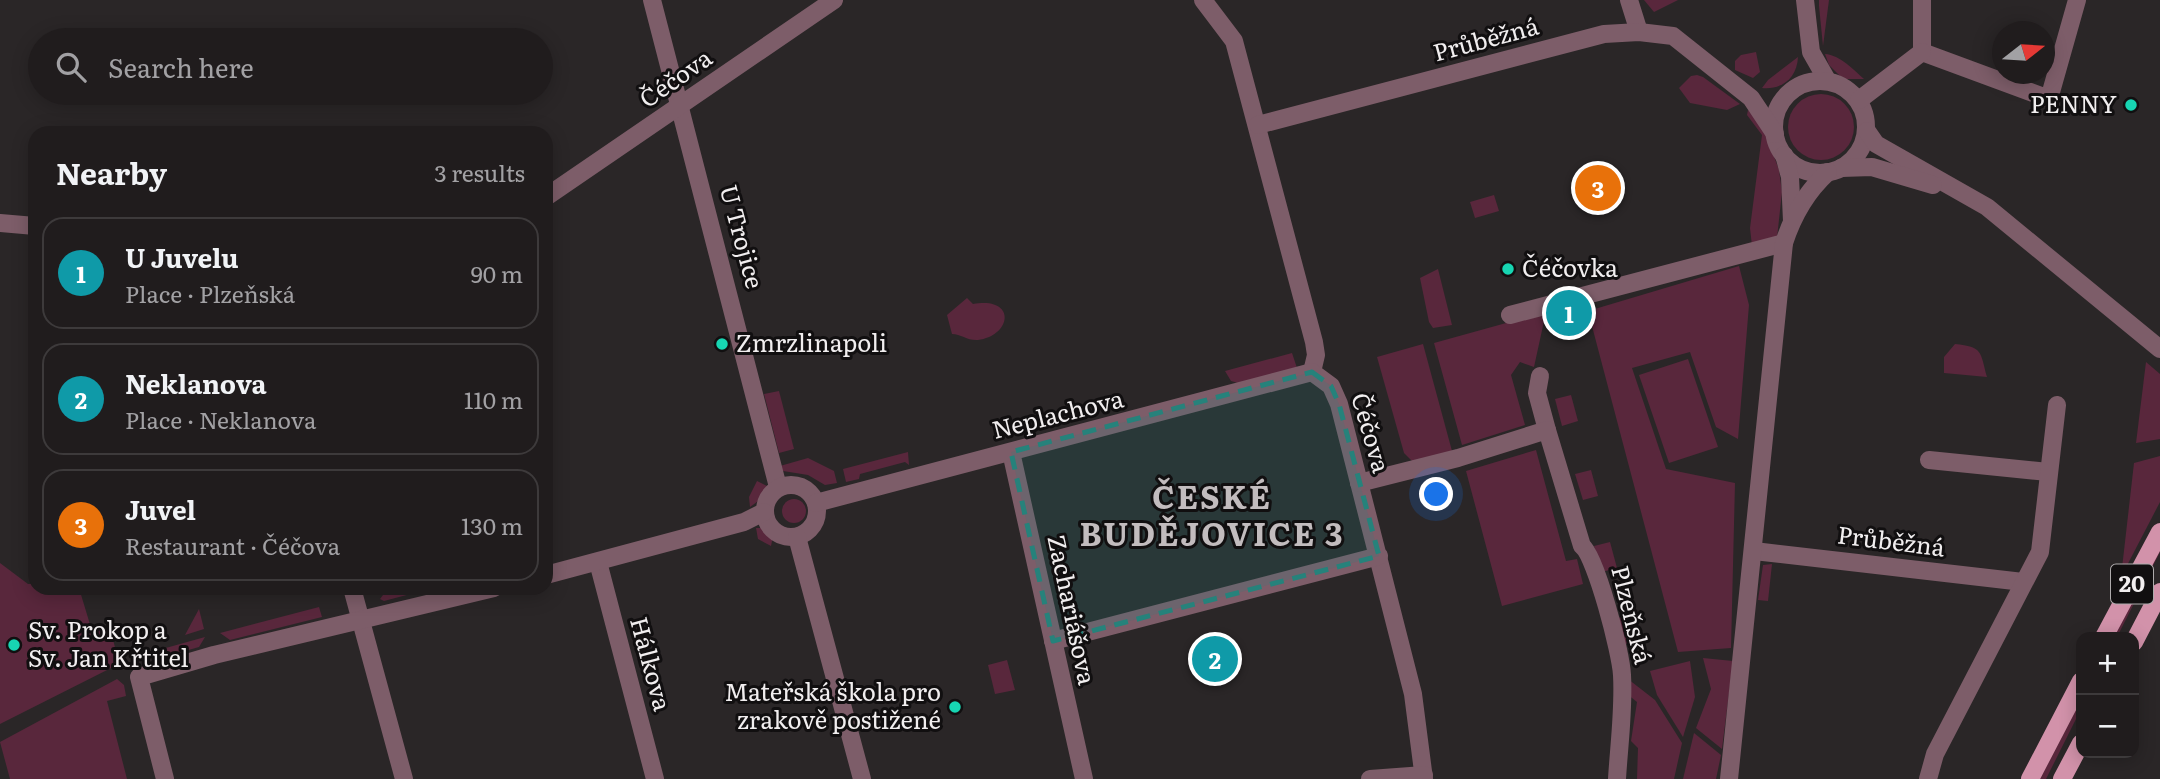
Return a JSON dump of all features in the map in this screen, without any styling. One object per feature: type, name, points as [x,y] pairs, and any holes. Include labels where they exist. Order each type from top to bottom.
[{"type":"main road","name":"20","points":[[2107,632],[2160,531]]},
{"type":"main road","name":"20","points":[[2139,632],[2160,592]]},
{"type":"main road","points":[[2030,779],[2076,691]]},
{"type":"main road","points":[[2062,779],[2076,752]]},
{"type":"street","name":"U Trojice","points":[[652,0],[778,487]]},
{"type":"street","name":"Čéčova","points":[[553,192],[834,0]]},
{"type":"street","points":[[1203,0],[1233,37],[1244,73],[1314,342],[1316,355],[1312,372]]},
{"type":"street","points":[[1629,0],[1639,32]]},
{"type":"street","points":[[1805,0],[1811,52],[1827,80]]},
{"type":"street","points":[[1922,0],[1922,52]]},
{"type":"street","points":[[1922,52],[2049,100],[2077,0]]},
{"type":"street","name":"Průběžná","points":[[1258,125],[1604,34],[1639,32],[1673,36],[1751,98],[1774,134]]},
{"type":"street","points":[[1792,221],[1790,177],[1774,134],[1777,110],[1811,52]]},
{"type":"street","points":[[1859,100],[1922,52]]},
{"type":"street","points":[[1751,98],[1789,93],[1807,82],[1827,80],[1845,87],[1859,100],[1867,131],[1876,144],[1987,207],[2160,349]]},
{"type":"street","points":[[1729,779],[1784,243],[1792,221],[1814,185],[1860,151],[1867,131]]},
{"type":"street","points":[[1784,155],[1802,169],[1872,167],[1957,190]]},
{"type":"street","points":[[0,223],[28,225]]},
{"type":"street","points":[[1510,315],[1784,243]]},
{"type":"street","name":"Čéčova","points":[[1312,372],[1331,386],[1339,404],[1413,694],[1424,777]]},
{"type":"street","name":"Neplachova","points":[[816,503],[1312,372]]},
{"type":"street","name":"Plzeňská","points":[[1540,376],[1537,393],[1582,546],[1589,552],[1600,583],[1618,652],[1622,675],[1617,779]]},
{"type":"street","points":[[1928,779],[1935,754],[2040,552],[2057,405]]},
{"type":"street","points":[[1359,483],[1458,458],[1548,430]]},
{"type":"street","name":"Zachariášova","points":[[1011,452],[1084,779]]},
{"type":"street","points":[[1929,460],[2048,472]]},
{"type":"street","points":[[553,573],[744,522],[764,512],[769,497],[778,487],[798,485],[812,495],[816,503],[816,520],[812,528],[797,537],[775,533],[764,512]]},
{"type":"street","points":[[797,537],[862,779]]},
{"type":"street","name":"Průběžná","points":[[1754,551],[2023,582]]},
{"type":"street","points":[[1053,641],[1378,556]]},
{"type":"street","name":"Hálkova","points":[[598,562],[655,779]]},
{"type":"street","points":[[354,595],[404,779]]},
{"type":"street","points":[[165,779],[139,677],[360,619],[464,595]]},
{"type":"street","points":[[1370,779],[1424,777]]},
{"type":"highlighted area","points":[[1312,372],[1331,386],[1339,404],[1379,556],[1053,641],[1011,452]]},
{"type":"shaded area","points":[[1644,0],[1678,0],[1654,12]]},
{"type":"shaded area","points":[[1819,0],[1829,0],[1823,46],[1819,6]]},
{"type":"shaded area","points":[[1756,52],[1760,72],[1753,78],[1735,70],[1735,61],[1741,55]]},
{"type":"shaded area","points":[[1825,54],[1841,60],[1864,79],[1843,79],[1829,65]]},
{"type":"shaded area","points":[[1798,57],[1795,71],[1787,81],[1776,87],[1762,88],[1768,80]]},
{"type":"shaded area","points":[[1697,75],[1740,104],[1727,110],[1690,103],[1679,88],[1691,76]]},
{"type":"shaded area","points":[[1821,94],[1844,104],[1854,127],[1844,150],[1821,160],[1798,150],[1788,127],[1798,104]]},
{"type":"shaded area","points":[[1748,110],[1763,126],[1779,170],[1782,192],[1777,238],[1752,246],[1750,228],[1762,135],[1747,115]]},
{"type":"shaded area","points":[[1494,195],[1499,211],[1475,218],[1470,202]]},
{"type":"shaded area","points":[[1739,266],[1749,305],[1738,439],[1716,427],[1690,352],[1632,368],[1666,469],[1735,483],[1731,648],[1678,652],[1588,311]]},
{"type":"shaded area","points":[[1438,269],[1452,325],[1433,328],[1429,322],[1420,278]]},
{"type":"shaded area","points":[[967,298],[973,304],[987,303],[1003,311],[1003,324],[990,337],[978,340],[952,334],[947,315]]},
{"type":"shaded area","points":[[1546,312],[1534,367],[1520,362],[1511,375],[1525,425],[1462,445],[1434,343]]},
{"type":"shaded area","points":[[1423,344],[1452,451],[1413,462],[1404,453],[1377,357]]},
{"type":"shaded area","points":[[1955,344],[1971,347],[1979,352],[1987,377],[1944,373],[1944,357]]},
{"type":"shaded area","points":[[1292,353],[1297,368],[1238,383],[1231,381],[1225,371]]},
{"type":"shaded area","points":[[1688,359],[1718,447],[1669,463],[1639,375]]},
{"type":"shaded area","points":[[2146,362],[2160,374],[2160,439],[2136,443]]},
{"type":"shaded area","points":[[779,391],[794,449],[779,453],[764,394]]},
{"type":"shaded area","points":[[1571,395],[1578,421],[1562,426],[1555,399]]},
{"type":"shaded area","points":[[1536,450],[1566,561],[1577,559],[1583,584],[1502,606],[1466,471]]},
{"type":"shaded area","points":[[908,452],[909,465],[905,462],[860,474],[859,479],[846,482],[843,469]]},
{"type":"shaded area","points":[[2160,456],[2160,502],[2121,577],[2134,463]]},
{"type":"shaded area","points":[[808,458],[834,471],[837,483],[825,485],[808,475],[783,471],[780,466]]},
{"type":"shaded area","points":[[1591,470],[1598,496],[1583,500],[1575,474]]},
{"type":"shaded area","points":[[757,481],[767,486],[761,499],[750,507],[749,497]]},
{"type":"shaded area","points":[[794,499],[803,502],[806,511],[803,520],[794,523],[785,520],[782,511],[785,502]]},
{"type":"shaded area","points":[[756,528],[764,528],[773,536],[771,546],[758,539]]},
{"type":"shaded area","points":[[2160,539],[2160,552],[2120,632],[2114,632]]},
{"type":"shaded area","points":[[1610,542],[1617,568],[1602,572],[1594,546]]},
{"type":"shaded area","points":[[0,563],[28,584],[28,595],[81,595],[92,631],[110,627],[119,664],[0,724]]},
{"type":"shaded area","points":[[1772,564],[1768,601],[1758,600],[1763,565]]},
{"type":"shaded area","points":[[383,595],[407,595],[384,601],[380,599]]},
{"type":"shaded area","points":[[319,607],[322,617],[230,640],[220,633]]},
{"type":"shaded area","points":[[199,609],[204,629],[185,635]]},
{"type":"shaded area","points":[[1630,615],[1637,641],[1621,645],[1614,619]]},
{"type":"shaded area","points":[[205,637],[199,647],[157,659],[155,651]]},
{"type":"shaded area","points":[[1703,658],[1733,661],[1722,749],[1696,728],[1711,689]]},
{"type":"shaded area","points":[[1007,660],[1015,690],[995,694],[988,665]]},
{"type":"shaded area","points":[[1690,661],[1695,697],[1683,737],[1657,695],[1650,671]]},
{"type":"shaded area","points":[[117,679],[124,685],[126,696],[107,701],[127,779],[10,779],[0,742]]},
{"type":"shaded area","points":[[1628,679],[1655,700],[1682,743],[1674,779],[1637,779],[1638,748],[1631,741],[1637,702],[1627,694]]},
{"type":"shaded area","points":[[2076,706],[2076,719],[2046,779],[2039,779]]},
{"type":"shaded area","points":[[1694,733],[1721,755],[1716,779],[1683,779]]},
{"type":"place","name":"PENNY","points":[[2131,105]]},
{"type":"place","name":"Juvel","points":[[1598,188]]},
{"type":"place","name":"Čéčovka","points":[[1508,269]]},
{"type":"place","name":"U Juvelu","points":[[1569,313]]},
{"type":"place","name":"Zmrzlinapoli","points":[[722,344]]},
{"type":"place","name":"Sv. Prokop a Sv. Jan Křtitel","points":[[14,645]]},
{"type":"place","name":"Neklanova","points":[[1215,659]]},
{"type":"place","name":"Mateřská škola pro zrakově postižené","points":[[955,707]]},
{"type":"district","name":"ČESKÉ BUDĚJOVICE 3","points":[[1212,516]]}]
